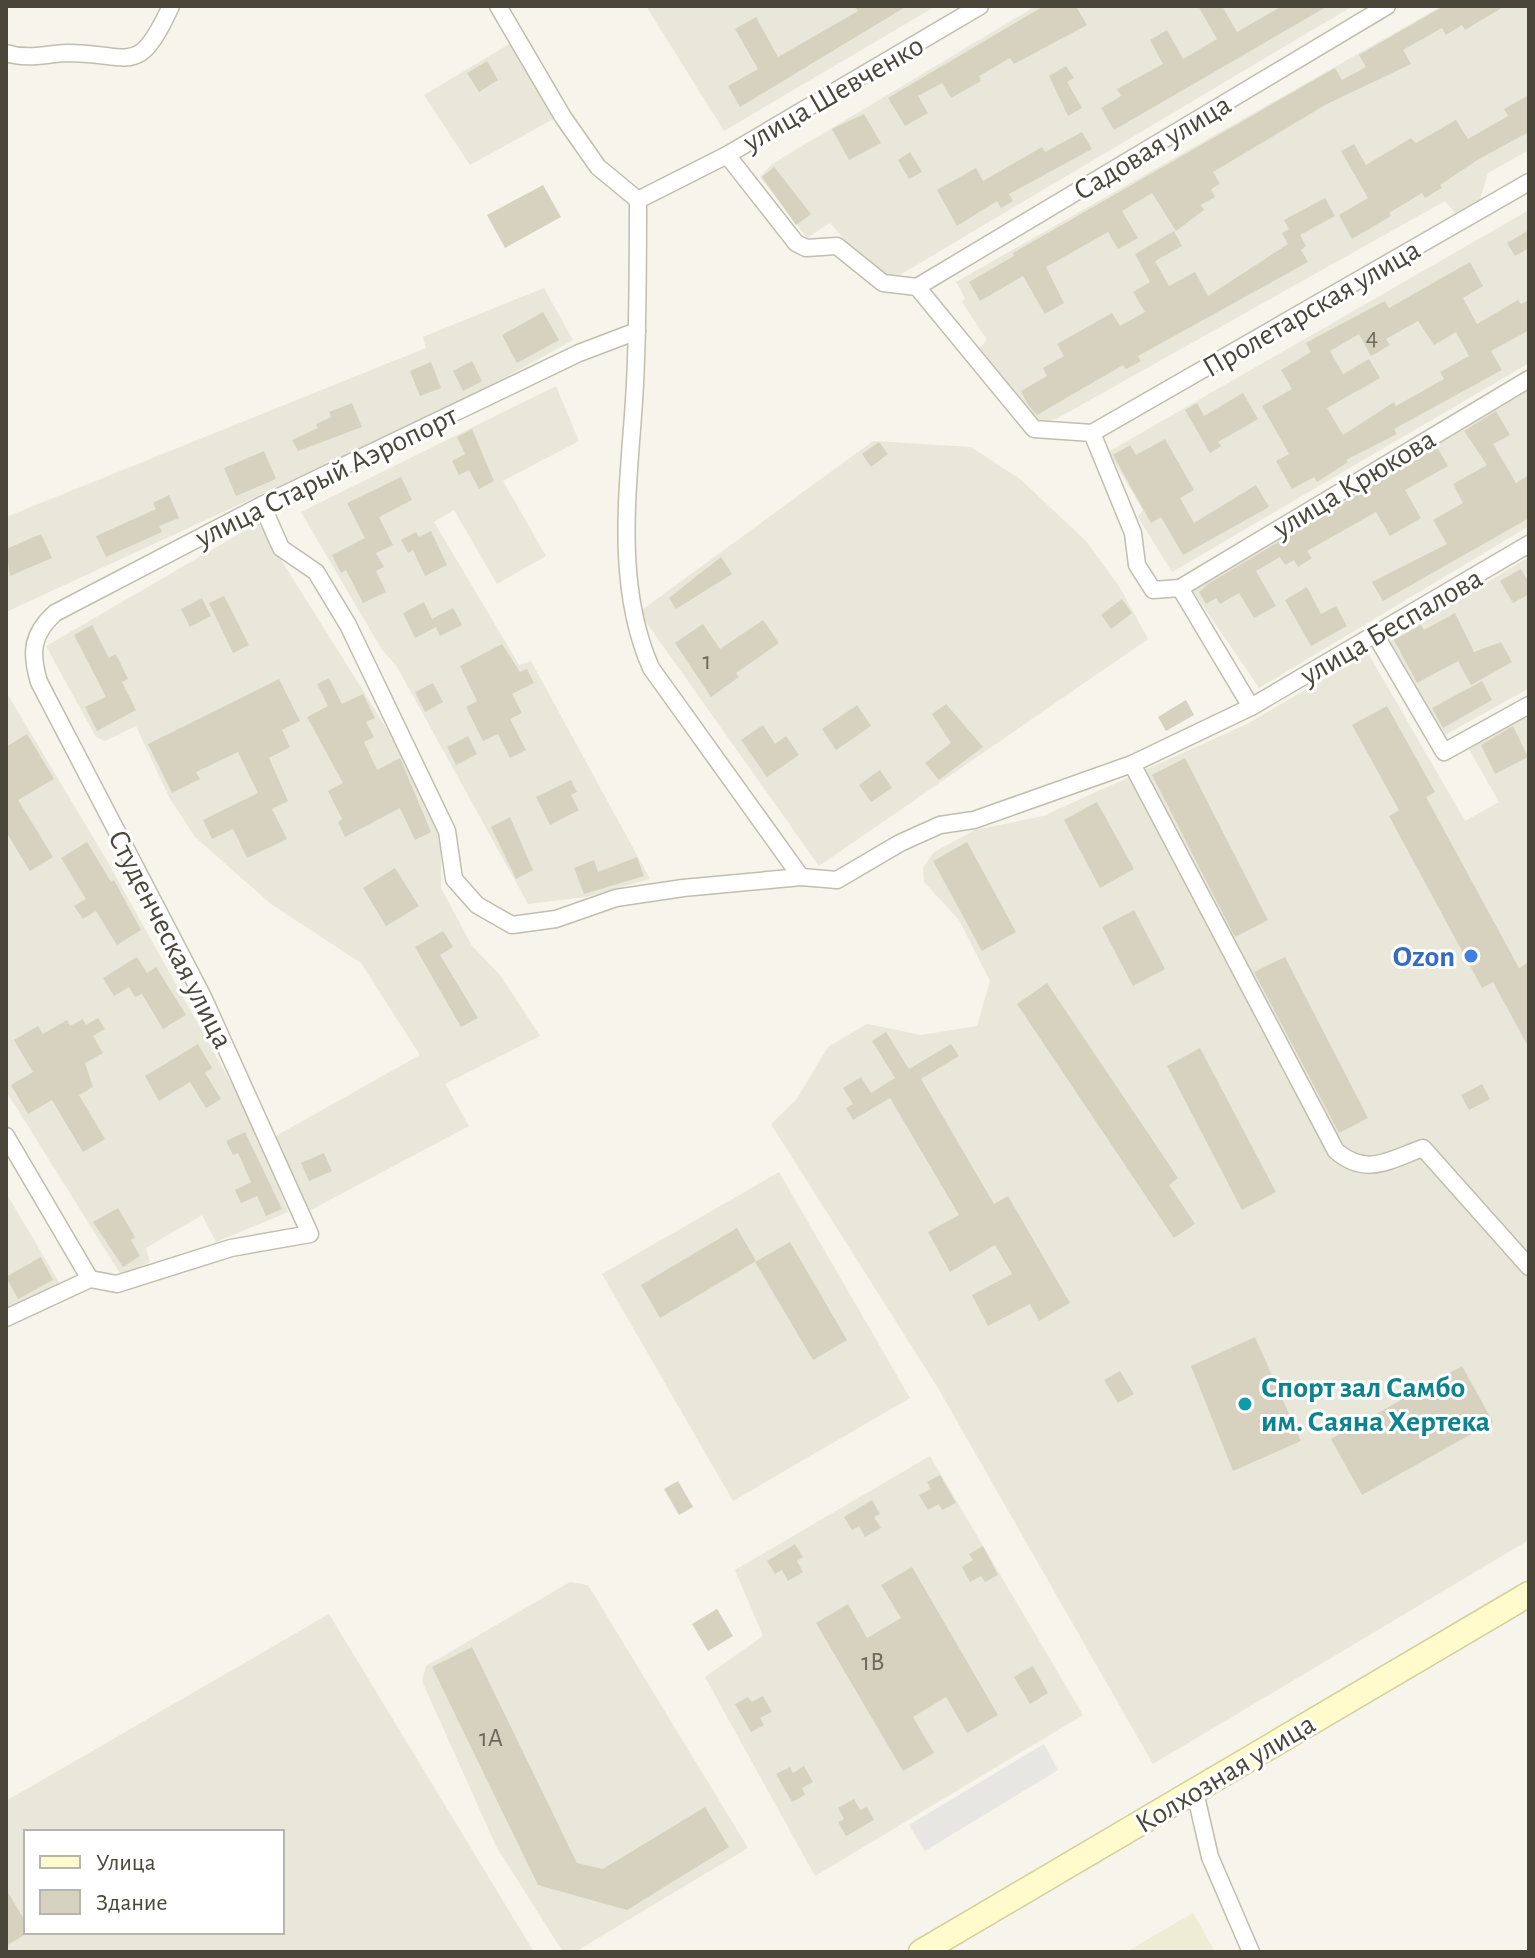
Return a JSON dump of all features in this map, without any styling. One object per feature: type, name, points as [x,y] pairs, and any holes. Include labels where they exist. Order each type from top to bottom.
[{"type":"main road","name":"Колхозная улица","points":[[921,1952],[1529,1594]]},
{"type":"street","points":[[6,53],[26,58],[81,53],[117,60],[134,57],[150,46],[171,6]]},
{"type":"street","points":[[498,6],[563,117],[598,167],[638,200],[637,331],[625,570],[635,633],[657,678],[801,877]]},
{"type":"street","name":"улица Шевченко","points":[[638,200],[727,155],[980,6]]},
{"type":"street","name":"Садовая улица","points":[[917,287],[1387,6]]},
{"type":"street","points":[[727,155],[796,243],[806,248],[837,246],[883,283],[917,287],[1034,429],[1092,433],[1133,533],[1137,565],[1153,590],[1180,588],[1251,707]]},
{"type":"street","name":"Пролетарская улица","points":[[1092,433],[1529,182]]},
{"type":"street","name":"улица Старый Аэропорт","points":[[35,646],[40,627],[55,613],[262,505],[579,353],[637,331]]},
{"type":"street","name":"улица Крюкова","points":[[1180,588],[1529,379]]},
{"type":"street","name":"улица Беспалова","points":[[262,505],[281,548],[316,572],[348,625],[447,831],[454,879],[477,905],[512,925],[556,919],[616,898],[801,877],[837,880],[900,843],[940,825],[974,820],[1132,764],[1251,707],[1529,544]]},
{"type":"street","points":[[1376,636],[1444,752],[1529,705]]},
{"type":"street","name":"Студенческая улица","points":[[35,646],[33,662],[39,682],[203,997],[310,1234],[231,1248],[117,1284],[90,1279]]},
{"type":"street","points":[[1132,764],[1336,1151],[1351,1164],[1369,1166],[1423,1148],[1529,1267]]},
{"type":"street","points":[[6,1136],[90,1279],[6,1318]]},
{"type":"street","points":[[1195,1792],[1210,1857],[1251,1952]]},
{"type":"shaded area","points":[[646,6],[936,6],[724,131]]},
{"type":"shaded area","points":[[1036,6],[1353,6],[893,279],[862,259],[830,223],[807,238],[760,177],[772,164]]},
{"type":"shaded area","points":[[1442,6],[1529,6],[1529,150],[1488,173],[1480,200],[1455,213],[1445,201],[1056,419],[1031,423],[977,350],[987,340],[962,302],[965,298],[956,282]]},
{"type":"shaded area","points":[[511,43],[555,118],[470,165],[424,95]]},
{"type":"shaded area","points":[[1529,210],[1529,363],[1172,572],[1138,517],[1143,510],[1108,452]]},
{"type":"shaded area","points":[[544,288],[573,340],[451,407],[6,612],[6,517],[426,348],[423,337]]},
{"type":"shaded area","points":[[556,386],[579,441],[503,481],[546,556],[497,584],[454,510],[434,522],[519,665],[531,661],[650,879],[586,897],[528,904],[396,665],[382,650],[301,512]]},
{"type":"shaded area","points":[[1529,387],[1529,526],[1259,688],[1193,591]]},
{"type":"shaded area","points":[[873,441],[971,447],[1020,479],[1087,542],[1120,588],[1148,639],[819,866],[639,612]]},
{"type":"shaded area","points":[[258,523],[387,729],[441,831],[441,888],[472,946],[500,975],[540,1036],[445,1084],[469,1126],[307,1212],[274,1137],[420,1055],[361,963],[271,904],[195,837],[169,797],[136,726],[105,741],[96,737],[46,646]]},
{"type":"shaded area","points":[[1529,557],[1529,688],[1445,735],[1389,642]]},
{"type":"shaded area","points":[[1368,653],[1465,821],[1499,802],[1469,749],[1529,713],[1529,1540],[1153,1764],[938,1388],[771,1124],[796,1100],[828,1047],[867,1024],[921,1035],[977,1026],[990,981],[959,920],[924,882],[923,868],[934,852],[975,830],[1043,816],[1247,724]]},
{"type":"shaded area","points":[[6,692],[106,859],[251,1119],[288,1212],[216,1242],[202,1215],[146,1248],[150,1262],[121,1275],[6,1091]]},
{"type":"shaded area","points":[[779,1172],[910,1398],[733,1501],[602,1274]]},
{"type":"shaded area","points":[[6,1193],[60,1284],[6,1308]]},
{"type":"shaded area","points":[[930,1456],[1083,1715],[815,1876],[705,1677],[763,1636],[735,1570]]},
{"type":"shaded area","points":[[570,1582],[588,1585],[748,1848],[575,1952],[563,1952],[496,1846],[422,1681],[426,1666]]},
{"type":"shaded area","points":[[329,1614],[534,1952],[6,1952],[6,1801]]},
{"type":"shaded area","points":[[1044,1744],[1058,1770],[925,1851],[909,1825]]},
{"type":"shaded area","points":[[1193,1913],[1215,1952],[1126,1952]]},
{"type":"building","points":[[855,6],[907,6],[740,107],[728,86],[758,69],[735,29],[756,17],[778,57],[858,11]]},
{"type":"building","points":[[1044,6],[1076,6],[1087,25],[1014,64],[1010,58],[979,76],[981,81],[951,98],[942,83],[918,96],[928,113],[905,126],[888,98]]},
{"type":"building","points":[[1198,6],[1222,6],[1237,32],[1282,6],[1328,6],[1114,130],[1101,108],[1121,96],[1117,89],[1163,64],[1150,40],[1167,30],[1183,59],[1217,39]]},
{"type":"building","points":[[1444,6],[1505,6],[1465,30],[1462,25],[1446,35],[1442,28],[1403,50],[1411,64],[1325,105],[1213,172],[1220,184],[1211,189],[1215,197],[1201,205],[1204,210],[1176,231],[1152,193],[1122,211],[1138,238],[1118,249],[1108,232],[1046,267],[1064,303],[1045,314],[1023,276],[980,301],[969,282],[1014,256],[1013,253],[1335,68],[1342,80],[1366,67],[1359,55]]},
{"type":"building","points":[[487,61],[498,80],[479,92],[467,73]]},
{"type":"building","points":[[1066,66],[1074,78],[1067,82],[1082,108],[1068,116],[1049,76]]},
{"type":"building","points":[[1529,95],[1529,132],[1479,159],[1425,198],[1422,193],[1352,239],[1339,215],[1368,198],[1341,151],[1354,144],[1366,165],[1411,138],[1416,143],[1456,120],[1468,139],[1508,116],[1504,109]]},
{"type":"building","points":[[864,114],[881,143],[849,160],[832,129]]},
{"type":"building","points":[[1082,132],[1092,149],[1009,194],[1013,201],[1001,208],[997,201],[957,226],[937,190],[976,168],[983,181],[1042,147],[1045,152]]},
{"type":"building","points":[[910,152],[922,172],[909,179],[898,160]]},
{"type":"building","points":[[774,167],[811,214],[796,225],[762,177]]},
{"type":"building","points":[[543,185],[561,217],[505,248],[487,215]]},
{"type":"building","points":[[1325,198],[1335,216],[1300,235],[1306,246],[1301,250],[1308,262],[1138,356],[1141,361],[1126,369],[1123,365],[1037,415],[1028,405],[1021,391],[1047,376],[1043,368],[1064,356],[1057,344],[1112,313],[1120,326],[1145,312],[1133,292],[1150,282],[1135,254],[1174,231],[1182,246],[1155,261],[1169,286],[1195,272],[1208,296],[1288,244],[1282,233],[1289,229],[1284,220]]},
{"type":"building","points":[[1529,230],[1529,248],[1515,256],[1507,243]]},
{"type":"building","points":[[1470,262],[1483,286],[1463,298],[1477,324],[1518,300],[1521,304],[1529,300],[1529,330],[1491,351],[1502,370],[1394,429],[1397,434],[1346,460],[1348,462],[1317,482],[1314,477],[1292,489],[1276,461],[1289,454],[1262,406],[1292,389],[1281,370],[1311,352],[1306,343],[1385,301],[1389,308]],"holes":[[[1418,321],[1434,345],[1456,332],[1469,356],[1440,372],[1444,379],[1396,406],[1394,402],[1343,435],[1327,408],[1380,378],[1369,359],[1343,374],[1330,351],[1359,334],[1371,356],[1390,345],[1386,339]]]},
{"type":"building","points":[[543,312],[559,340],[517,363],[502,335]]},
{"type":"building","points":[[472,361],[482,381],[463,391],[453,371]]},
{"type":"building","points":[[431,362],[441,388],[420,396],[410,371]]},
{"type":"building","points":[[1243,393],[1258,419],[1218,442],[1221,446],[1210,453],[1185,410],[1197,403],[1204,416]]},
{"type":"building","points":[[352,403],[362,427],[298,451],[292,440],[318,428],[316,424],[331,417],[329,412]]},
{"type":"building","points":[[1496,411],[1510,435],[1493,444],[1516,483],[1529,475],[1529,518],[1383,601],[1372,582],[1447,544],[1433,520],[1463,503],[1453,484],[1487,465],[1464,431]]},
{"type":"building","points":[[472,429],[494,481],[479,489],[469,470],[459,475],[452,461],[465,454],[457,437]]},
{"type":"building","points":[[1165,439],[1194,490],[1180,498],[1194,523],[1256,485],[1269,507],[1183,555],[1161,517],[1151,523],[1113,455],[1130,445],[1136,455]]},
{"type":"building","points":[[879,442],[888,454],[871,467],[862,454]]},
{"type":"building","points":[[1437,447],[1448,466],[1405,490],[1421,518],[1390,536],[1376,512],[1307,551],[1312,558],[1298,567],[1294,560],[1285,565],[1280,557],[1256,571],[1276,606],[1254,618],[1239,593],[1220,604],[1216,598],[1206,604],[1199,592],[1208,584]]},
{"type":"building","points":[[264,451],[276,479],[236,496],[224,468]]},
{"type":"building","points":[[401,477],[412,500],[379,517],[393,545],[376,553],[384,567],[376,571],[386,592],[363,603],[346,570],[341,573],[332,555],[365,538],[347,503]]},
{"type":"building","points":[[169,495],[179,518],[159,526],[162,532],[106,557],[96,536],[156,509],[153,503]]},
{"type":"building","points":[[431,531],[447,565],[425,576],[413,550],[408,553],[401,540],[416,532],[419,537]]},
{"type":"building","points":[[41,534],[52,558],[10,576],[6,549]]},
{"type":"building","points":[[721,557],[732,574],[676,609],[669,598]]},
{"type":"building","points":[[1521,569],[1529,583],[1529,594],[1513,603],[1500,581]]},
{"type":"building","points":[[1307,587],[1321,614],[1336,606],[1347,626],[1311,646],[1285,600]]},
{"type":"building","points":[[224,596],[249,645],[233,653],[209,603]]},
{"type":"building","points":[[202,598],[211,616],[190,627],[181,609]]},
{"type":"building","points":[[1122,599],[1132,613],[1111,629],[1101,615]]},
{"type":"building","points":[[424,602],[432,619],[453,608],[462,625],[440,636],[436,627],[415,638],[403,613]]},
{"type":"building","points":[[1455,613],[1474,652],[1501,642],[1512,662],[1471,685],[1458,661],[1417,683],[1394,640],[1421,625],[1424,630]]},
{"type":"building","points":[[763,620],[779,643],[736,673],[739,677],[711,697],[675,643],[703,624],[720,649]]},
{"type":"building","points":[[92,625],[109,658],[116,654],[128,679],[122,682],[136,710],[97,731],[85,707],[106,697],[74,635]]},
{"type":"building","points":[[502,644],[520,672],[527,669],[534,683],[512,694],[522,713],[510,719],[526,750],[510,758],[498,734],[483,741],[466,707],[477,701],[460,666]]},
{"type":"building","points":[[329,678],[342,704],[363,694],[375,718],[366,722],[374,737],[364,742],[377,770],[400,758],[431,832],[415,840],[400,808],[345,837],[338,822],[342,819],[328,791],[343,783],[307,717],[328,706],[317,684]]},
{"type":"building","points":[[279,679],[300,721],[282,730],[290,747],[269,758],[288,801],[272,809],[287,839],[247,858],[233,829],[212,839],[203,820],[258,793],[238,752],[196,772],[200,779],[172,793],[148,744]]},
{"type":"building","points":[[1482,681],[1492,700],[1443,728],[1432,708]]},
{"type":"building","points":[[433,683],[443,702],[425,712],[415,692]]},
{"type":"building","points":[[1186,700],[1194,715],[1166,731],[1158,717]]},
{"type":"building","points":[[946,704],[983,747],[939,780],[925,763],[951,743],[932,714]]},
{"type":"building","points":[[857,705],[871,726],[836,750],[822,729]]},
{"type":"building","points":[[1387,706],[1435,792],[1426,797],[1519,968],[1529,962],[1529,1048],[1493,982],[1482,988],[1389,816],[1399,810],[1352,725]]},
{"type":"building","points":[[763,725],[775,744],[786,736],[799,755],[767,777],[741,740]]},
{"type":"building","points":[[1513,726],[1528,757],[1495,774],[1481,745]]},
{"type":"building","points":[[27,734],[54,779],[18,800],[53,857],[30,871],[6,832],[6,747]]},
{"type":"building","points":[[468,736],[477,754],[456,765],[447,747]]},
{"type":"building","points":[[1185,758],[1268,920],[1235,937],[1152,775]]},
{"type":"building","points":[[880,770],[892,788],[871,802],[859,785]]},
{"type":"building","points":[[571,780],[577,792],[571,795],[579,810],[550,825],[536,797]]},
{"type":"building","points":[[1097,802],[1134,869],[1100,888],[1064,820]]},
{"type":"building","points":[[510,817],[533,870],[516,879],[491,827]]},
{"type":"building","points":[[87,842],[111,882],[114,880],[141,930],[117,945],[96,911],[83,919],[74,906],[86,899],[61,858]]},
{"type":"building","points":[[967,842],[1016,932],[982,951],[933,861]]},
{"type":"building","points":[[637,857],[644,876],[584,894],[574,868],[594,860],[598,872]]},
{"type":"building","points":[[395,868],[419,906],[386,926],[363,888]]},
{"type":"building","points":[[1134,910],[1165,969],[1133,986],[1102,927]]},
{"type":"building","points":[[443,931],[453,947],[440,955],[478,1018],[461,1027],[415,947]]},
{"type":"building","points":[[137,957],[147,973],[156,967],[186,1015],[163,1029],[142,994],[135,997],[129,987],[114,996],[103,978]]},
{"type":"building","points":[[1285,957],[1368,1118],[1339,1133],[1254,972]]},
{"type":"building","points":[[1047,983],[1178,1178],[1169,1185],[1195,1224],[1174,1238],[1017,1004]]},
{"type":"building","points":[[98,1018],[105,1029],[93,1036],[103,1053],[85,1063],[93,1087],[79,1095],[105,1139],[83,1152],[52,1100],[28,1114],[11,1085],[33,1072],[14,1040],[38,1026],[43,1034],[67,1020],[70,1026],[83,1019],[86,1025]]},
{"type":"building","points":[[886,1032],[909,1069],[951,1044],[959,1056],[921,1079],[994,1204],[1008,1196],[1070,1303],[1039,1321],[1030,1304],[988,1326],[972,1295],[1012,1274],[995,1245],[950,1272],[928,1232],[959,1215],[890,1098],[853,1120],[846,1108],[853,1104],[843,1088],[861,1077],[871,1093],[895,1078],[872,1041]]},
{"type":"building","points":[[198,1044],[212,1068],[205,1073],[221,1099],[206,1108],[190,1082],[159,1101],[145,1076]]},
{"type":"building","points":[[1200,1048],[1276,1192],[1242,1210],[1167,1066]]},
{"type":"building","points":[[1482,1084],[1490,1099],[1469,1110],[1461,1095]]},
{"type":"building","points":[[245,1132],[282,1209],[266,1216],[257,1196],[241,1203],[235,1190],[251,1182],[238,1153],[233,1155],[226,1141]]},
{"type":"building","points":[[324,1153],[332,1171],[309,1181],[301,1163]]},
{"type":"building","points":[[118,1208],[135,1237],[131,1240],[140,1256],[123,1267],[93,1222]]},
{"type":"building","points":[[737,1228],[756,1261],[660,1318],[641,1285]]},
{"type":"building","points":[[790,1242],[847,1340],[813,1360],[755,1262]]},
{"type":"building","points":[[41,1257],[53,1280],[18,1299],[6,1277]]},
{"type":"building","name":"Спорт зал Самбо им. Саяна Хертека","points":[[1255,1337],[1301,1441],[1233,1471],[1191,1366]]},
{"type":"building","points":[[1462,1366],[1493,1422],[1362,1495],[1331,1439]]},
{"type":"building","points":[[1120,1371],[1134,1394],[1118,1403],[1104,1380]]},
{"type":"building","points":[[940,1475],[956,1503],[942,1510],[939,1504],[928,1510],[919,1495],[931,1489],[927,1482]]},
{"type":"building","points":[[678,1481],[693,1507],[679,1515],[664,1489]]},
{"type":"building","points":[[872,1500],[880,1514],[874,1517],[881,1528],[865,1537],[859,1526],[852,1530],[844,1517]]},
{"type":"building","points":[[795,1544],[803,1557],[797,1561],[803,1572],[788,1581],[782,1570],[775,1574],[767,1561]]},
{"type":"building","points":[[983,1546],[998,1575],[985,1582],[981,1576],[970,1582],[962,1567],[973,1560],[969,1554]]},
{"type":"building","points":[[912,1567],[998,1715],[967,1733],[946,1697],[913,1717],[934,1753],[903,1771],[816,1623],[848,1604],[867,1638],[901,1618],[881,1585]]},
{"type":"building","points":[[717,1609],[733,1636],[708,1651],[692,1624]]},
{"type":"building","points":[[472,1647],[577,1863],[603,1869],[705,1807],[729,1847],[627,1910],[538,1885],[432,1667]]},
{"type":"building","points":[[1033,1666],[1048,1693],[1030,1704],[1014,1677]]},
{"type":"building","points":[[763,1696],[772,1712],[760,1718],[764,1725],[751,1732],[735,1704],[748,1697],[752,1702]]},
{"type":"building","points":[[804,1766],[813,1782],[802,1788],[805,1795],[792,1802],[776,1774],[790,1767],[793,1773]]},
{"type":"building","points":[[854,1799],[860,1810],[867,1807],[874,1820],[846,1836],[838,1822],[844,1819],[838,1808]]},
{"type":"building","points":[[6,1889],[24,1920],[26,1934],[6,1946]]},
{"type":"place","name":"Ozon","points":[[1471,956]]},
{"type":"place","name":"Спорт зал Самбо им. Саяна Хертека","points":[[1245,1404]]}]
